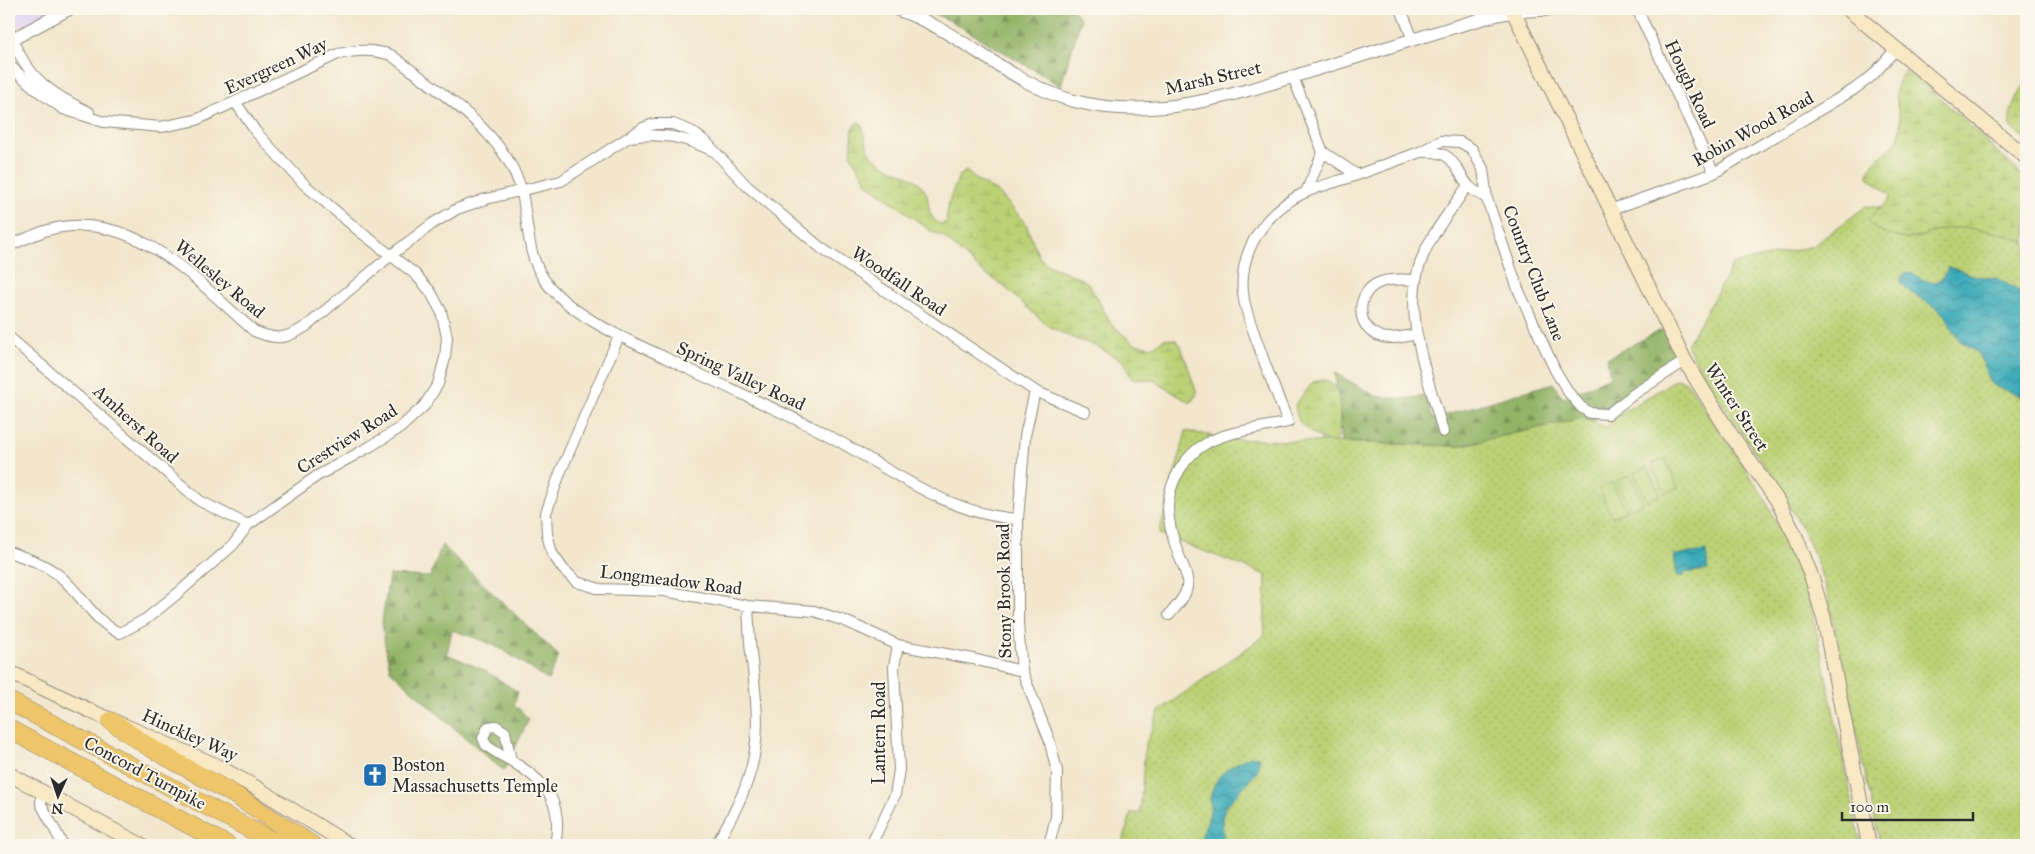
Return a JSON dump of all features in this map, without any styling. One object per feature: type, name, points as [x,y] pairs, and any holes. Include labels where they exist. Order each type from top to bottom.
[{"type":"highway","name":"Concord Turnpike","points":[[9,701],[280,845]]},
{"type":"highway","points":[[111,721],[149,747],[245,801],[312,845]]},
{"type":"highway","name":"Concord Turnpike","points":[[9,729],[227,845]]},
{"type":"main road","points":[[1848,9],[2026,157]]},
{"type":"main road","name":"Winter Street","points":[[1513,11],[1685,362],[1727,429],[1788,517],[1804,556],[1824,619],[1869,845]]},
{"type":"main road","name":"Hinckley Way","points":[[9,672],[111,721],[213,764],[255,787],[348,845]]},
{"type":"main road","points":[[9,774],[141,845]]},
{"type":"street","points":[[11,41],[69,9]]},
{"type":"street","name":"Marsh Street","points":[[896,9],[934,26],[1033,86],[1064,98],[1101,107],[1144,109],[1191,104],[1293,77],[1513,11],[1552,9]]},
{"type":"street","points":[[1401,9],[1413,40]]},
{"type":"street","name":"Hough Road","points":[[1637,9],[1714,173]]},
{"type":"street","name":"Evergreen Way","points":[[11,41],[27,67],[45,86],[59,98],[89,112],[104,122]]},
{"type":"street","name":"Robin Wood Road","points":[[1610,210],[1714,173],[1854,90],[1872,76],[1896,49]]},
{"type":"street","name":"Evergreen Way","points":[[9,65],[38,91],[63,109],[104,122],[161,127],[196,120],[338,54],[355,50],[377,51],[391,55],[466,112],[494,141],[509,162],[522,192]]},
{"type":"street","points":[[1293,77],[1323,152],[1357,176]]},
{"type":"street","name":"Crestview Road","points":[[9,552],[47,567],[61,576],[100,620],[120,633],[146,620],[177,594],[233,545],[248,525],[317,476],[400,428],[424,406],[438,384],[445,358],[447,337],[441,311],[430,291],[415,274],[390,256],[305,185],[256,132],[236,103]]},
{"type":"street","name":"Woodfall Road","points":[[522,192],[568,178],[643,128],[654,124],[673,124],[685,128],[696,134],[747,186],[821,248],[1035,391],[1085,412]]},
{"type":"street","name":"Country Club Lane","points":[[1169,616],[1187,590],[1185,570],[1170,528],[1168,504],[1176,477],[1186,459],[1206,443],[1223,435],[1288,422],[1269,378],[1247,312],[1242,280],[1246,256],[1257,233],[1274,214],[1306,192],[1357,176],[1447,140],[1466,145],[1472,149],[1480,161],[1485,178],[1487,199],[1525,306],[1555,370],[1569,393],[1581,407],[1590,413],[1608,414],[1634,394],[1685,362]]},
{"type":"street","points":[[1306,192],[1323,152]]},
{"type":"street","name":"Country Club Lane","points":[[1420,152],[1437,153],[1450,159],[1455,163],[1468,185],[1487,199]]},
{"type":"street","points":[[1443,432],[1417,334],[1414,308],[1416,280],[1424,254],[1468,185]]},
{"type":"street","name":"Wellesley Road","points":[[9,246],[48,230],[75,226],[97,227],[120,232],[168,255],[254,330],[268,336],[282,337],[294,334],[308,325],[390,256],[432,224],[457,209],[486,199],[522,192]]},
{"type":"street","name":"Spring Valley Road","points":[[522,192],[526,229],[533,258],[541,276],[549,287],[565,301],[619,336],[818,430],[934,495],[971,510],[1002,518],[1018,519]]},
{"type":"street","points":[[1416,280],[1389,280],[1376,284],[1365,294],[1361,307],[1364,321],[1376,335],[1390,338],[1417,334]]},
{"type":"street","name":"Amherst Road","points":[[9,336],[200,501],[248,525]]},
{"type":"street","name":"Longmeadow Road","points":[[619,336],[560,473],[546,513],[547,534],[552,553],[563,569],[578,582],[600,589],[664,591],[748,606],[814,611],[845,621],[898,645],[982,661],[1022,671]]},
{"type":"street","name":"Stony Brook Road","points":[[1035,391],[1025,436],[1018,519],[1018,625],[1022,671],[1049,739],[1057,771],[1056,817],[1048,845]]},
{"type":"street","points":[[716,845],[740,801],[752,768],[755,749],[757,720],[756,687],[751,652],[748,606]]},
{"type":"street","name":"Lantern Road","points":[[872,845],[895,795],[899,770],[894,667],[898,645]]},
{"type":"street","points":[[511,760],[538,780],[553,798],[558,821],[555,845]]},
{"type":"street","points":[[41,792],[41,804],[63,845]]},
{"type":"shaded area","points":[[9,9],[59,9],[9,32]]},
{"type":"green space","points":[[922,9],[1072,9],[1081,19],[1061,86],[951,21]]},
{"type":"green space","points":[[1905,71],[1915,74],[2026,179],[2026,243],[2000,234],[1963,228],[1944,229],[1913,238],[1905,238],[1883,232],[1868,221],[1887,202],[1890,195],[1868,177],[1872,165],[1892,146],[1899,135],[1900,127],[1896,93],[1899,78]]},
{"type":"green space","points":[[2026,84],[2026,139],[2011,125],[2010,116],[2014,103]]},
{"type":"green space","points":[[858,122],[862,125],[872,155],[884,165],[907,175],[924,189],[928,198],[931,215],[939,224],[946,223],[949,201],[959,176],[966,171],[979,182],[999,193],[1017,213],[1026,224],[1039,257],[1048,265],[1088,283],[1113,326],[1135,344],[1152,347],[1166,338],[1176,340],[1181,346],[1197,394],[1190,403],[1153,380],[1132,379],[1123,361],[1096,346],[1070,337],[1048,326],[1001,284],[981,271],[944,237],[932,232],[868,184],[851,156],[853,127]]},
{"type":"green space","points":[[1866,206],[2026,224],[2026,845],[1880,845],[1828,596],[1815,557],[1802,528],[1771,475],[1713,390],[1687,345],[1733,264],[1813,246]]},
{"type":"green space","points":[[1663,329],[1674,351],[1669,363],[1593,422],[1582,418],[1458,446],[1342,442],[1335,373],[1376,396],[1403,399],[1426,396],[1433,419],[1553,383],[1563,398],[1610,377],[1607,358]]},
{"type":"green space","points":[[1322,379],[1334,385],[1339,399],[1340,423],[1336,442],[1321,439],[1302,425],[1299,421],[1295,405],[1313,382]]},
{"type":"green space","points":[[1677,379],[1686,382],[1690,387],[1762,494],[1795,558],[1812,609],[1861,845],[1122,845],[1131,813],[1140,813],[1145,746],[1159,711],[1264,636],[1266,575],[1159,534],[1186,431],[1230,439],[1458,446],[1582,418],[1606,427],[1616,417]]},
{"type":"green space","points":[[1665,458],[1678,487],[1665,493],[1652,464]]},
{"type":"green space","points":[[1647,467],[1660,495],[1647,501],[1634,473]]},
{"type":"green space","points":[[1630,475],[1643,503],[1630,509],[1617,481]]},
{"type":"green space","points":[[1612,482],[1626,511],[1612,517],[1599,489]]},
{"type":"green space","points":[[442,545],[559,656],[548,680],[503,650],[452,630],[447,654],[484,670],[518,692],[514,704],[529,719],[504,771],[390,670],[382,622],[389,575],[430,577]]},
{"type":"water","points":[[1950,267],[1976,276],[1996,278],[2026,295],[2026,399],[1989,382],[1977,352],[1960,341],[1944,315],[1938,309],[1910,292],[1902,284],[1901,278],[1906,272],[1927,281],[1935,282]]},
{"type":"water","points":[[1706,551],[1708,570],[1684,573],[1684,576],[1677,576],[1674,555]]},
{"type":"water","points":[[1250,756],[1260,757],[1257,772],[1225,807],[1222,819],[1224,845],[1202,845],[1203,834],[1210,814],[1210,800],[1215,784],[1229,768]]},
{"type":"place","name":"Boston Massachusetts Temple","points":[[375,775]]}]
